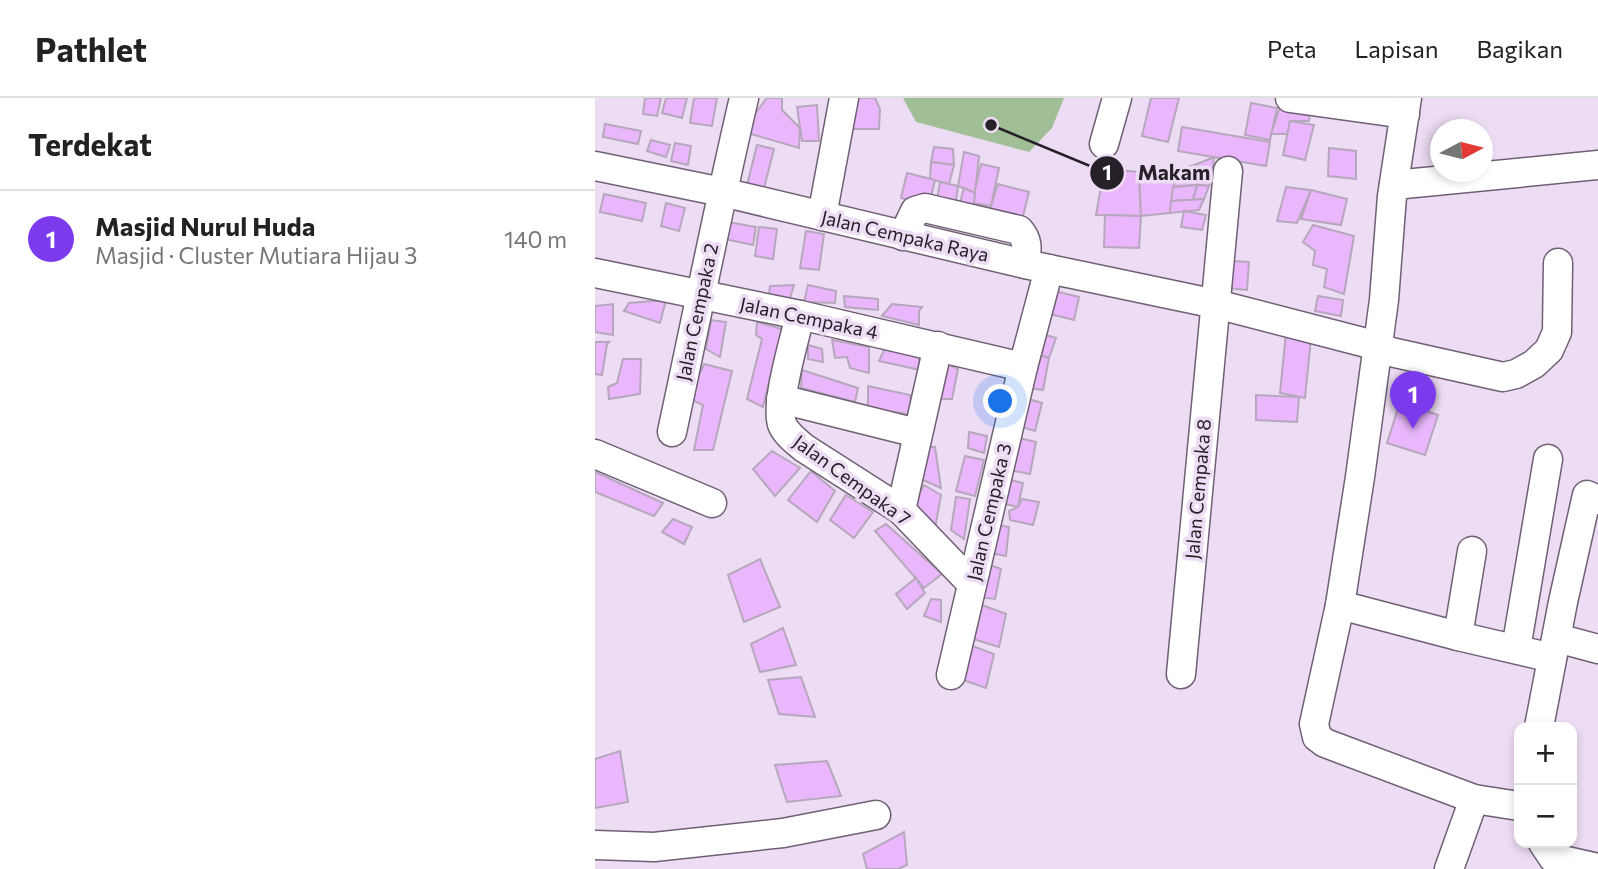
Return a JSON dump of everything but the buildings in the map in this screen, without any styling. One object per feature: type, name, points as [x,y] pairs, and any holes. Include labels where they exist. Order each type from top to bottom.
[{"type":"street","name":"Jalan Cempaka 2","points":[[672,432],[744,98]]},
{"type":"street","points":[[822,216],[844,98]]},
{"type":"street","points":[[1104,144],[1117,98]]},
{"type":"street","points":[[1290,98],[1406,106],[1394,185],[1384,300],[1360,477],[1340,605],[1314,724],[1317,737],[1325,743],[1474,799],[1514,805]]},
{"type":"street","points":[[1394,185],[1598,164]]},
{"type":"street","name":"Jalan Cempaka Raya","points":[[595,166],[722,192],[903,236],[1216,304],[1378,346],[1391,352],[1503,377],[1516,374],[1534,364],[1549,350],[1557,332],[1558,263]]},
{"type":"street","name":"Jalan Cempaka 8","points":[[1181,674],[1228,171]]},
{"type":"street","name":"Jalan Cempaka 3","points":[[951,675],[1023,368],[1037,266]]},
{"type":"street","name":"Jalan Cempaka 4","points":[[597,280],[702,295],[800,315],[1023,368]]},
{"type":"street","name":"Jalan Cempaka 7","points":[[800,315],[781,399],[780,414],[790,437],[901,510],[972,584]]},
{"type":"street","points":[[901,510],[938,346]]},
{"type":"street","points":[[781,399],[917,433]]},
{"type":"street","points":[[595,454],[712,503]]},
{"type":"street","points":[[1516,649],[1548,460]]},
{"type":"street","points":[[1540,722],[1563,602],[1592,498]]},
{"type":"street","points":[[1458,636],[1472,551]]},
{"type":"street","points":[[1340,605],[1516,649],[1598,649]]},
{"type":"street","points":[[1450,869],[1474,799]]},
{"type":"street","points":[[595,845],[653,858],[876,815]]},
{"type":"street","points":[[1546,848],[1553,859],[1598,868]]},
{"type":"green space","points":[[903,98],[1064,98],[1052,128],[1029,152],[916,122]]},
{"type":"place","name":"Makam","points":[[991,125]]},
{"type":"place","name":"Masjid Nurul Huda","points":[[1413,429]]}]
